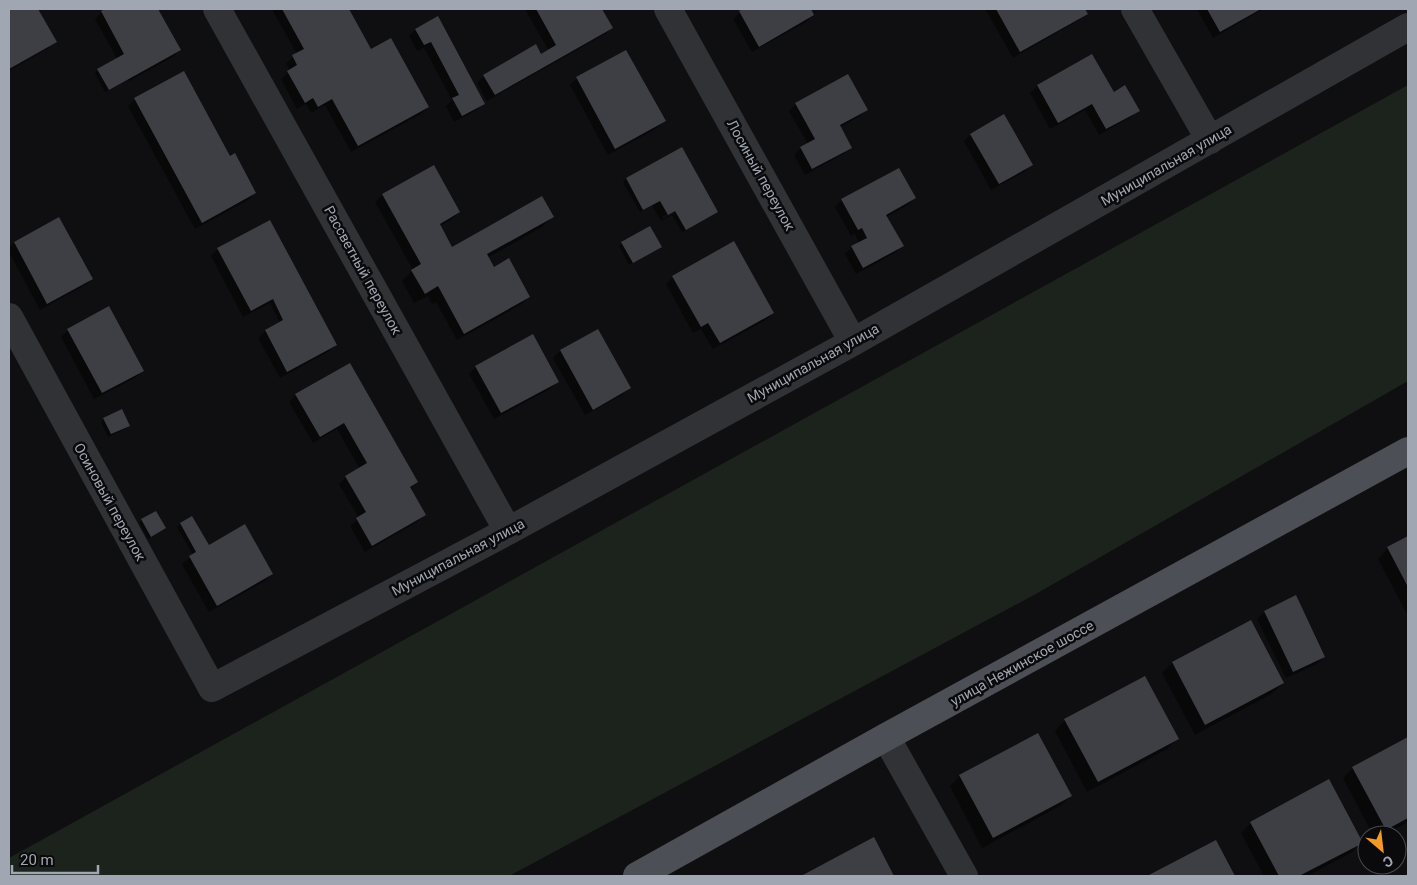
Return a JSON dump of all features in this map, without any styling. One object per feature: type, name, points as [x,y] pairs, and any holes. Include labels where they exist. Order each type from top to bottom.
[{"type":"main road","name":"улица Нежинское шоссе","points":[[637,876],[886,737],[1408,451]]},
{"type":"street","name":"Рассветный переулок","points":[[217,9],[508,531]]},
{"type":"street","name":"Лосиный переулок","points":[[668,9],[853,342]]},
{"type":"street","points":[[1135,9],[1210,140]]},
{"type":"street","name":"Муниципальная улица","points":[[212,688],[508,531],[853,342],[1408,27]]},
{"type":"street","name":"Осиновый переулок","points":[[9,317],[212,688]]},
{"type":"street","points":[[886,737],[964,876]]},
{"type":"shaded area","points":[[1408,85],[1408,381],[1034,595],[509,876],[9,876],[9,858]]},
{"type":"building","points":[[9,9],[38,9],[57,42],[9,69]]},
{"type":"building","points":[[105,9],[158,9],[181,50],[109,90],[97,69],[124,54],[101,11]]},
{"type":"building","points":[[282,9],[349,9],[371,49],[391,38],[429,107],[358,146],[332,99],[318,107],[313,98],[305,103],[287,71],[297,65],[292,55],[304,49]]},
{"type":"building","points":[[536,9],[602,9],[613,28],[495,95],[483,75],[536,44],[541,54],[556,45]]},
{"type":"building","points":[[742,9],[811,9],[814,15],[759,47],[739,11]]},
{"type":"building","points":[[996,9],[1085,9],[1088,14],[1020,52]]},
{"type":"building","points":[[1207,9],[1261,9],[1220,32]]},
{"type":"building","points":[[438,16],[485,104],[462,116],[452,98],[459,95],[431,42],[424,45],[415,29]]},
{"type":"building","points":[[626,50],[666,121],[615,149],[576,77]]},
{"type":"building","points":[[1092,54],[1114,92],[1125,85],[1140,111],[1106,129],[1092,104],[1058,123],[1037,85]]},
{"type":"building","points":[[184,71],[230,156],[235,153],[256,193],[202,223],[134,98]]},
{"type":"building","points":[[848,74],[868,110],[840,125],[852,148],[812,169],[800,147],[815,139],[795,103]]},
{"type":"building","points":[[1004,114],[1033,165],[999,184],[970,134]]},
{"type":"building","points":[[682,147],[718,212],[686,230],[675,211],[668,215],[660,201],[643,210],[626,178]]},
{"type":"building","points":[[434,165],[460,212],[440,224],[452,247],[542,196],[554,217],[487,254],[494,267],[509,258],[530,297],[464,334],[438,286],[425,294],[411,270],[421,264],[382,194]]},
{"type":"building","points":[[899,168],[916,198],[886,215],[904,246],[863,268],[851,246],[867,238],[862,228],[858,230],[841,199]]},
{"type":"building","points":[[59,217],[93,279],[47,304],[14,242]]},
{"type":"building","points":[[270,220],[337,345],[287,372],[265,330],[283,320],[273,299],[251,311],[217,248]]},
{"type":"building","points":[[650,226],[662,247],[633,263],[621,242]]},
{"type":"building","points":[[734,241],[774,313],[720,343],[708,323],[701,327],[672,276]]},
{"type":"building","points":[[109,306],[144,371],[102,393],[67,329]]},
{"type":"building","points":[[598,329],[631,388],[593,410],[560,350]]},
{"type":"building","points":[[533,334],[559,382],[501,413],[475,366]]},
{"type":"building","points":[[350,363],[418,482],[410,487],[426,515],[372,546],[356,518],[366,512],[345,476],[367,463],[344,423],[320,437],[295,394]]},
{"type":"building","points":[[122,409],[130,426],[111,434],[103,418]]},
{"type":"building","points":[[156,511],[166,528],[151,537],[141,519]]},
{"type":"building","points":[[192,516],[209,545],[245,524],[273,574],[217,606],[189,556],[196,552],[180,523]]},
{"type":"building","points":[[1408,536],[1408,587],[1387,547]]},
{"type":"building","points":[[1296,595],[1325,657],[1293,672],[1264,611]]},
{"type":"building","points":[[1251,620],[1284,683],[1205,725],[1172,662]]},
{"type":"building","points":[[1145,676],[1179,739],[1098,782],[1064,719]]},
{"type":"building","points":[[1038,733],[1072,796],[993,838],[959,775]]},
{"type":"building","points":[[1408,737],[1408,818],[1395,825],[1383,825],[1352,767]]},
{"type":"building","points":[[1329,779],[1357,832],[1357,846],[1299,876],[1279,876],[1250,822]]},
{"type":"building","points":[[874,837],[894,876],[801,876]]},
{"type":"building","points":[[1216,840],[1235,876],[1147,876]]}]
